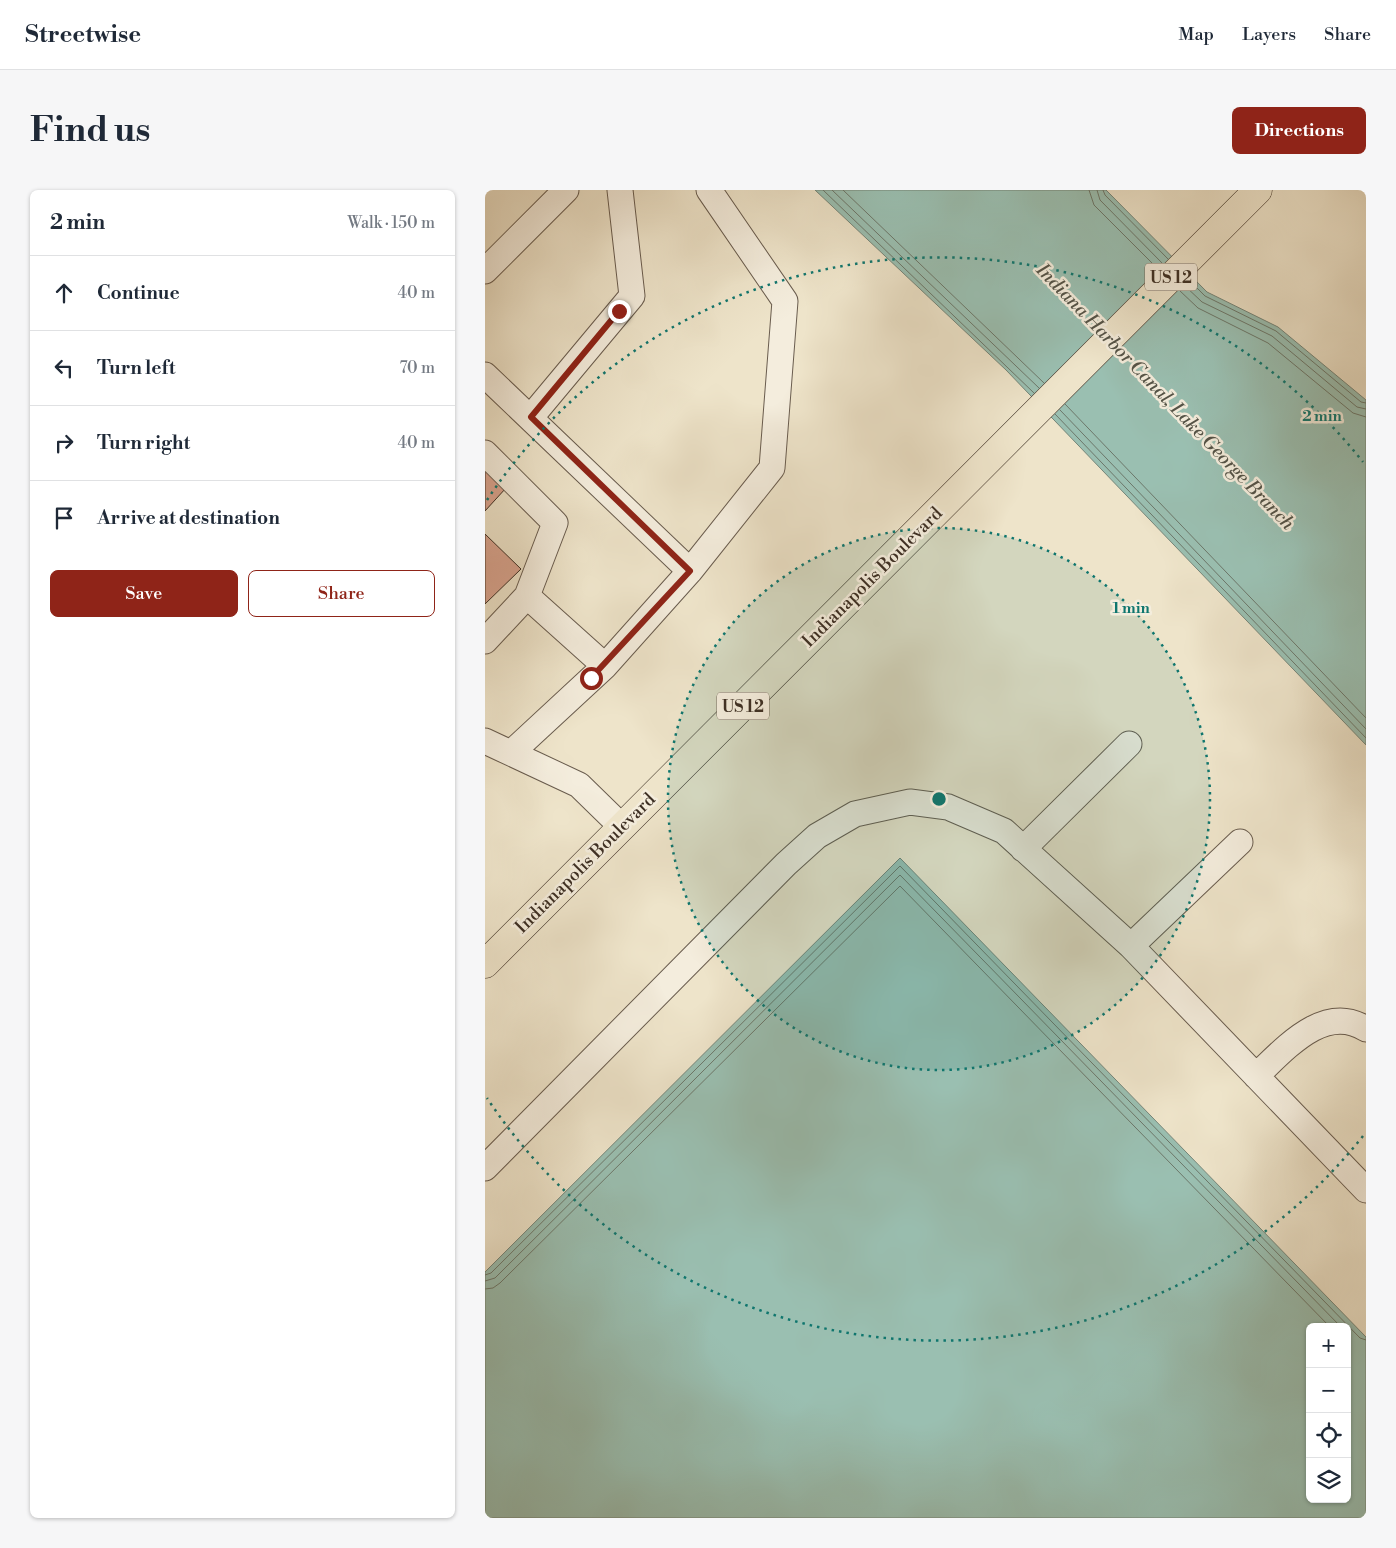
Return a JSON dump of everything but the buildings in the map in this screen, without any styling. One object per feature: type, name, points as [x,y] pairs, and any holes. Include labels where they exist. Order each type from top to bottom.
[{"type":"main road","name":"Indianapolis Boulevard","points":[[485,964],[1258,190]]},
{"type":"lane","points":[[485,271],[567,190]]},
{"type":"lane","points":[[531,417],[632,296],[620,190]]},
{"type":"lane","points":[[511,753],[605,666],[690,571],[772,468],[785,301],[709,190]]},
{"type":"lane","points":[[485,375],[690,571]]},
{"type":"lane","points":[[485,453],[555,523],[527,596],[485,641]]},
{"type":"lane","points":[[527,596],[605,666]]},
{"type":"lane","points":[[485,742],[579,785],[622,827]]},
{"type":"lane","points":[[1023,849],[1129,744]]},
{"type":"lane","points":[[485,1168],[785,864],[817,836],[855,814],[910,802],[948,807],[1004,832],[1131,946],[1366,1190]]},
{"type":"lane","points":[[1131,946],[1240,842]]},
{"type":"lane","points":[[1256,1076],[1305,1032],[1321,1024],[1341,1021],[1360,1025],[1366,1029]]},
{"type":"water","name":"Indiana Harbor Canal, Lake George Branch","points":[[815,190],[1106,190],[1207,292],[1278,327],[1366,400],[1366,745],[1006,370]]},
{"type":"water","points":[[900,858],[1366,1337],[1366,1518],[485,1518],[485,1272]]},
{"type":"route","points":[[591,678],[605,666],[690,571],[531,417],[619,311]]}]
